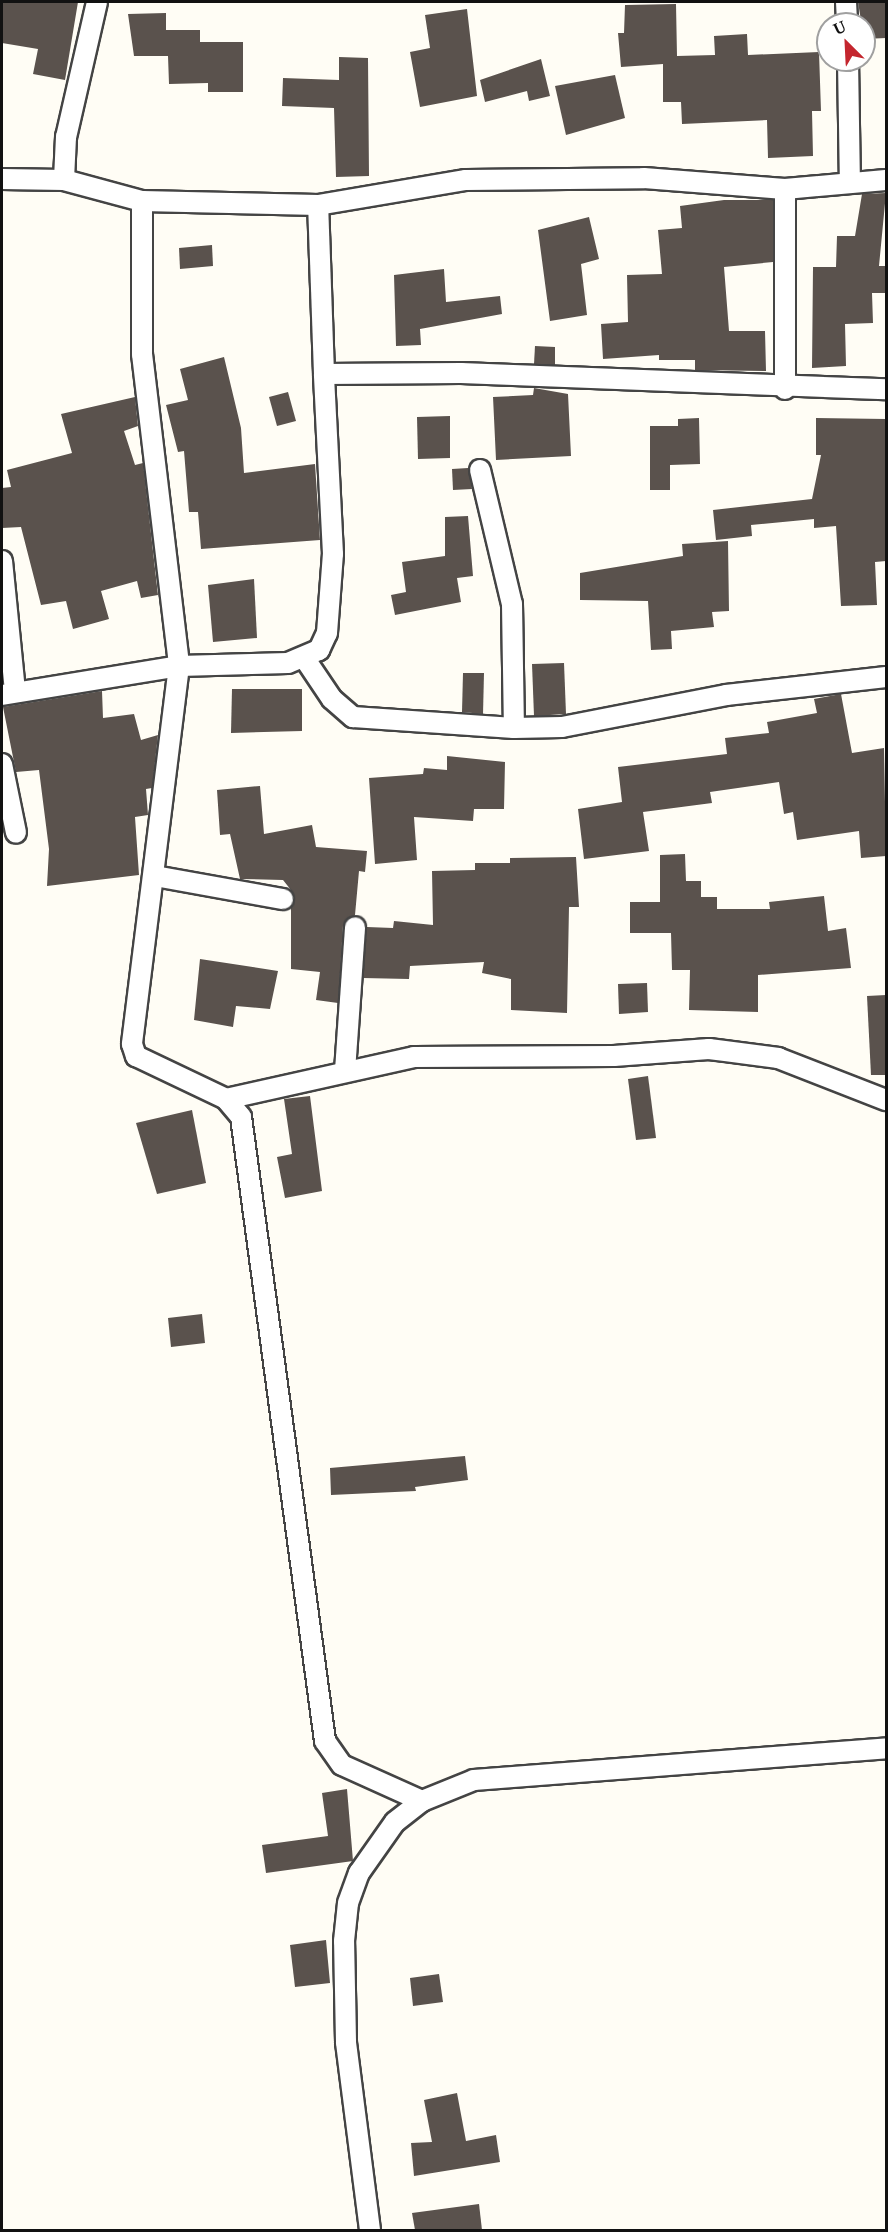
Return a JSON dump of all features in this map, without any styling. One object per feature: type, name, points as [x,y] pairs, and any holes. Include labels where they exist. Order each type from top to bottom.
[{"type":"street","points":[[64,180],[66,137],[97,2]]},
{"type":"street","points":[[848,72],[850,183]]},
{"type":"street","points":[[2,179],[64,180],[142,201],[318,205],[466,180],[644,177],[784,189],[886,180]]},
{"type":"street","points":[[784,189],[784,389]]},
{"type":"street","points":[[142,201],[141,336],[179,666],[155,876],[132,1044],[136,1056],[226,1099],[237,1109],[247,1138],[325,1741],[342,1765],[422,1802]]},
{"type":"street","points":[[2,561],[8,693],[179,666],[305,659],[319,650],[327,633],[333,554],[318,205]]},
{"type":"street","points":[[324,374],[461,373],[784,389],[886,389]]},
{"type":"street","points":[[480,470],[512,604],[514,728]]},
{"type":"street","points":[[305,659],[332,699],[353,717],[514,728],[562,727],[726,694],[886,677]]},
{"type":"street","points":[[2,764],[16,832]]},
{"type":"street","points":[[155,876],[283,899]]},
{"type":"street","points":[[345,1071],[355,927]]},
{"type":"street","points":[[226,1099],[414,1057],[614,1056],[709,1049],[778,1058],[886,1100]]},
{"type":"street","points":[[370,2230],[346,2042],[348,1904],[375,1848],[395,1822],[422,1802],[474,1780],[886,1748]]},
{"type":"building","points":[[2,2],[78,2],[65,80],[33,74],[38,49],[2,43]]},
{"type":"building","points":[[858,2],[886,2],[886,38],[876,38],[876,12],[860,12]]},
{"type":"building","points":[[676,4],[677,56],[715,55],[714,36],[747,34],[748,55],[816,52],[816,72],[820,72],[821,111],[812,111],[813,156],[768,158],[767,120],[682,124],[681,102],[663,102],[663,64],[621,67],[618,33],[624,33],[625,5]]},
{"type":"building","points":[[467,9],[477,96],[420,107],[410,52],[430,48],[425,15]]},
{"type":"building","points":[[166,13],[166,30],[200,30],[200,42],[243,42],[243,92],[208,92],[208,83],[169,84],[168,56],[134,56],[128,14]]},
{"type":"building","points":[[339,57],[368,58],[369,176],[336,177],[334,108],[282,106],[283,78],[339,80]]},
{"type":"building","points":[[541,59],[550,96],[529,101],[527,91],[485,102],[480,80]]},
{"type":"building","points":[[615,75],[625,118],[566,135],[555,86]]},
{"type":"building","points":[[886,193],[879,266],[885,266],[886,293],[872,293],[873,323],[845,324],[846,366],[812,368],[813,267],[836,267],[837,236],[855,236],[862,194]]},
{"type":"building","points":[[724,200],[773,200],[773,262],[724,267],[729,331],[765,331],[766,371],[695,370],[695,360],[659,360],[659,355],[603,359],[601,324],[628,322],[627,275],[662,274],[658,230],[682,228],[680,206]]},
{"type":"building","points":[[589,217],[599,259],[581,264],[587,315],[550,321],[538,230]]},
{"type":"building","points":[[212,245],[213,266],[180,269],[179,248]]},
{"type":"building","points":[[444,269],[446,302],[500,296],[502,314],[420,329],[421,345],[396,346],[394,275]]},
{"type":"building","points":[[535,346],[555,347],[555,365],[534,364]]},
{"type":"building","points":[[224,357],[241,428],[244,473],[315,464],[320,540],[201,549],[198,512],[189,512],[184,451],[178,452],[166,405],[188,400],[180,369]]},
{"type":"building","points":[[534,388],[568,394],[571,456],[496,460],[493,397],[533,395]]},
{"type":"building","points":[[288,392],[296,421],[277,426],[269,397]]},
{"type":"building","points":[[135,397],[138,426],[124,431],[135,465],[143,463],[158,595],[141,598],[137,581],[101,591],[109,619],[73,629],[66,601],[41,605],[21,527],[2,528],[2,488],[11,487],[7,470],[72,453],[61,414]]},
{"type":"building","points":[[450,416],[450,458],[418,459],[417,417]]},
{"type":"building","points":[[699,418],[700,464],[670,465],[670,490],[650,490],[650,426],[678,426],[678,419]]},
{"type":"building","points":[[816,418],[886,419],[886,561],[875,562],[877,605],[841,606],[836,526],[814,528],[814,519],[751,525],[752,536],[716,540],[713,510],[812,499],[821,455],[816,455]]},
{"type":"building","points":[[468,468],[472,489],[453,490],[452,469]]},
{"type":"building","points":[[468,516],[473,576],[457,578],[461,602],[395,615],[391,595],[406,592],[402,562],[445,556],[445,517]]},
{"type":"building","points":[[728,541],[729,611],[712,612],[714,627],[671,631],[672,649],[651,650],[648,601],[580,600],[580,573],[683,556],[682,544]]},
{"type":"building","points":[[254,579],[257,638],[213,642],[208,585]]},
{"type":"building","points":[[564,663],[566,714],[534,716],[532,664]]},
{"type":"building","points":[[463,673],[484,673],[483,714],[462,712]]},
{"type":"building","points":[[232,689],[302,689],[302,731],[231,733]]},
{"type":"building","points":[[102,691],[103,718],[134,714],[141,740],[158,735],[152,788],[146,789],[148,815],[135,817],[139,875],[47,886],[49,849],[39,770],[16,772],[3,707]]},
{"type":"building","points":[[841,694],[852,753],[884,748],[886,856],[861,858],[859,831],[797,840],[793,812],[784,814],[779,782],[710,792],[712,803],[643,812],[649,851],[584,859],[578,809],[622,802],[618,767],[727,754],[725,738],[769,733],[767,722],[817,713],[814,699]]},
{"type":"building","points":[[447,756],[505,762],[504,809],[474,809],[473,821],[414,817],[417,860],[375,864],[369,778],[423,774],[424,768],[447,770]]},
{"type":"building","points":[[260,786],[264,834],[312,825],[316,847],[367,851],[365,872],[359,871],[355,915],[343,926],[338,1003],[316,1000],[320,972],[291,969],[291,890],[283,880],[240,879],[230,834],[220,835],[217,790]]},
{"type":"building","points":[[685,854],[686,881],[701,881],[701,897],[717,897],[717,909],[770,909],[769,902],[824,896],[828,931],[846,928],[851,968],[758,975],[758,1012],[689,1010],[690,970],[672,970],[671,933],[630,933],[630,902],[660,902],[660,855]]},
{"type":"building","points":[[576,857],[579,907],[569,907],[567,1013],[511,1010],[511,979],[482,973],[484,962],[410,966],[409,979],[363,978],[367,927],[393,928],[394,921],[433,925],[432,871],[475,870],[475,863],[510,863],[510,858]]},
{"type":"building","points":[[200,959],[278,971],[270,1009],[236,1006],[233,1027],[194,1020]]},
{"type":"building","points":[[647,983],[648,1012],[619,1014],[618,984]]},
{"type":"building","points":[[886,995],[886,1075],[871,1075],[867,996]]},
{"type":"building","points":[[648,1076],[656,1138],[636,1140],[628,1079]]},
{"type":"building","points":[[310,1096],[322,1191],[285,1198],[277,1157],[292,1154],[284,1099]]},
{"type":"building","points":[[192,1110],[206,1183],[157,1194],[136,1123]]},
{"type":"building","points":[[202,1314],[205,1343],[171,1347],[168,1318]]},
{"type":"building","points":[[465,1456],[468,1480],[415,1487],[416,1491],[331,1495],[330,1468]]},
{"type":"building","points":[[347,1789],[353,1861],[266,1873],[262,1845],[328,1836],[322,1793]]},
{"type":"building","points":[[326,1940],[330,1983],[295,1987],[290,1945]]},
{"type":"building","points":[[439,1974],[443,2002],[413,2006],[410,1978]]},
{"type":"building","points":[[457,2093],[466,2141],[496,2135],[500,2162],[414,2176],[411,2143],[432,2142],[424,2100]]},
{"type":"building","points":[[479,2204],[482,2230],[415,2230],[412,2213]]}]
